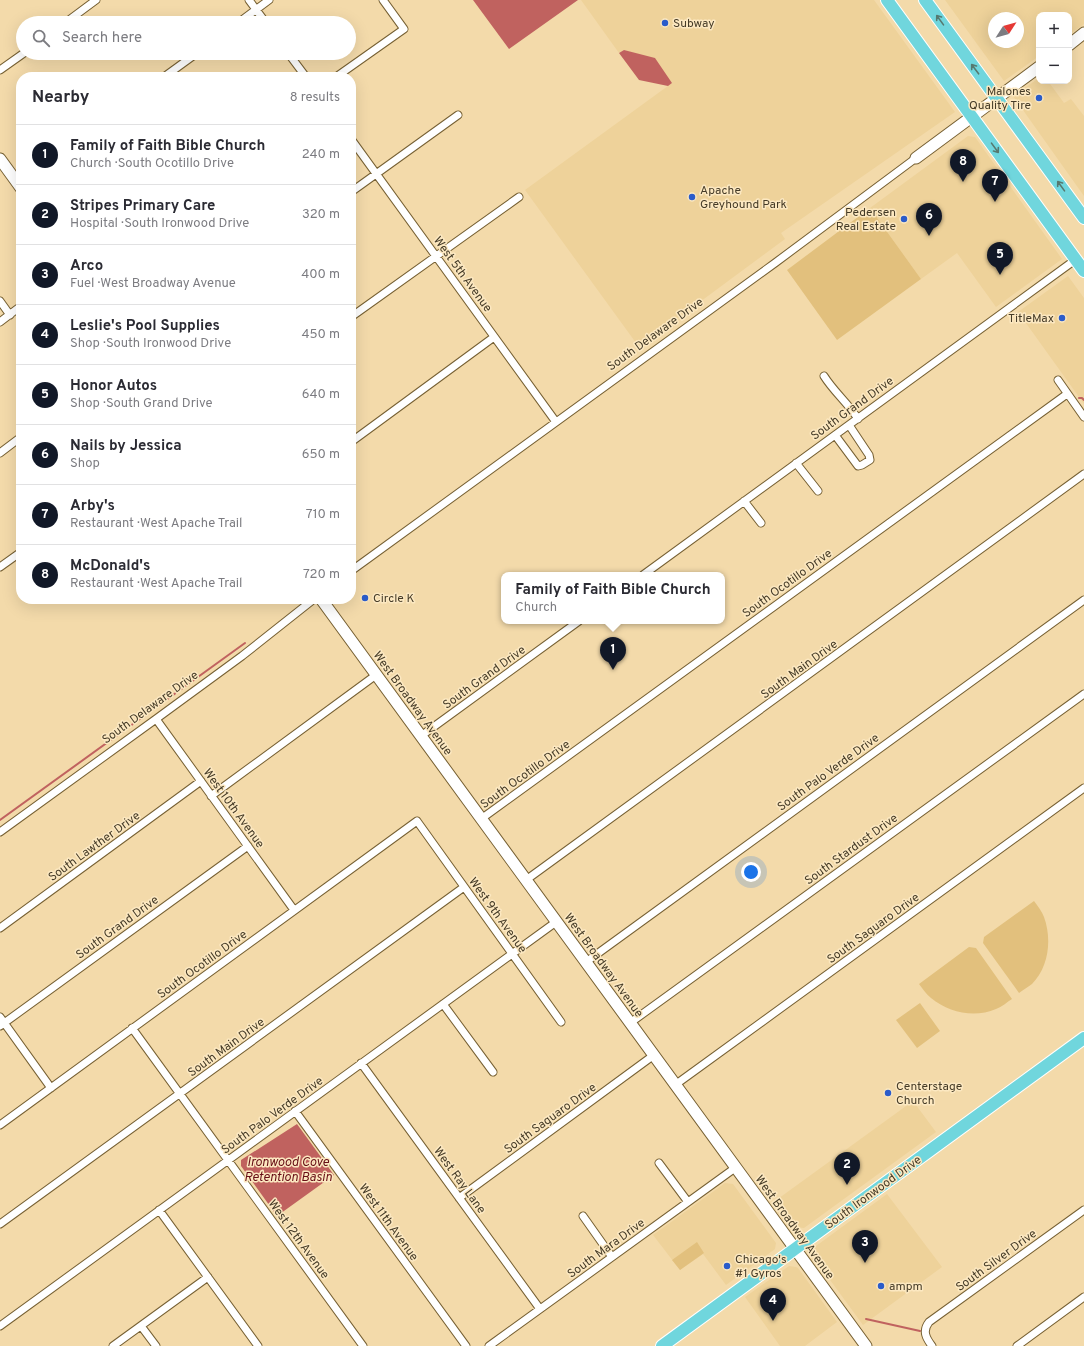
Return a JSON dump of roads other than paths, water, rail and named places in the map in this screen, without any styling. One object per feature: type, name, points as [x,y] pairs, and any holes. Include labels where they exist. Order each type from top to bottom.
[{"type":"main road","points":[[887,0],[1084,272]]},
{"type":"main road","points":[[925,0],[1084,218]]},
{"type":"main road","points":[[1072,43],[1084,34]]},
{"type":"main road","name":"South Delaware Drive","points":[[916,158],[1036,69]]},
{"type":"main road","points":[[0,159],[16,179]]},
{"type":"main road","name":"West Broadway Avenue","points":[[325,604],[866,1346]]},
{"type":"main road","name":"South Ironwood Drive","points":[[662,1346],[1084,1038]]},
{"type":"street","points":[[74,16],[96,0]]},
{"type":"street","points":[[249,0],[261,16]]},
{"type":"street","points":[[247,16],[268,0]]},
{"type":"street","points":[[343,72],[404,29],[383,0]]},
{"type":"street","points":[[0,70],[16,59]]},
{"type":"street","points":[[171,72],[187,60]]},
{"type":"street","points":[[293,60],[302,72]]},
{"type":"street","points":[[356,188],[458,114]]},
{"type":"street","name":"West 5th Avenue","points":[[356,146],[556,422]]},
{"type":"street","name":"South Delaware Drive","points":[[356,567],[780,259],[916,158]]},
{"type":"street","points":[[356,314],[519,197]]},
{"type":"street","name":"South Grand Drive","points":[[647,572],[1075,260]]},
{"type":"street","points":[[0,302],[10,315]]},
{"type":"street","points":[[0,322],[16,310]]},
{"type":"street","points":[[356,438],[494,337]]},
{"type":"street","points":[[824,376],[830,385],[850,406],[858,419]]},
{"type":"street","points":[[1058,380],[1084,417]]},
{"type":"street","name":"South Ocotillo Drive","points":[[481,819],[1067,394]]},
{"type":"street","points":[[835,435],[858,466],[870,460],[869,454],[849,425]]},
{"type":"street","points":[[0,453],[16,441]]},
{"type":"street","points":[[796,463],[818,491]]},
{"type":"street","name":"South Main Drive","points":[[526,880],[1084,474]]},
{"type":"street","points":[[744,501],[761,523]]},
{"type":"street","points":[[0,567],[16,556]]},
{"type":"street","name":"South Palo Verde Drive","points":[[586,962],[1084,600]]},
{"type":"street","name":"South Delaware Drive","points":[[0,832],[242,656],[308,604]]},
{"type":"street","name":"South Grand Drive","points":[[421,736],[576,624]]},
{"type":"street","points":[[211,796],[376,675]]},
{"type":"street","name":"South Stardust Drive","points":[[630,1023],[1084,694]]},
{"type":"street","name":"West 10th Avenue","points":[[156,719],[294,910]]},
{"type":"street","name":"South Lawther Drive","points":[[0,928],[201,781]]},
{"type":"street","name":"South Saguaro Drive","points":[[675,1085],[1084,788]]},
{"type":"street","name":"South Ocotillo Drive","points":[[0,1125],[417,821]]},
{"type":"street","name":"West 9th Avenue","points":[[417,821],[561,1022]]},
{"type":"street","name":"South Grand Drive","points":[[1,1022],[248,846]]},
{"type":"street","name":"South Main Drive","points":[[0,1224],[464,887]]},
{"type":"street","name":"South Palo Verde Drive","points":[[0,1326],[556,922]]},
{"type":"street","points":[[443,1004],[493,1072]]},
{"type":"street","points":[[1,1022],[51,1088]]},
{"type":"street","name":"West 12th Avenue","points":[[132,1028],[364,1346]]},
{"type":"street","name":"South Saguaro Drive","points":[[459,1198],[654,1055]]},
{"type":"street","name":"West Ray Lane","points":[[361,1064],[540,1309]]},
{"type":"street","name":"West 11th Avenue","points":[[295,1111],[466,1346]]},
{"type":"street","points":[[659,1163],[688,1202]]},
{"type":"street","name":"South Mara Drive","points":[[489,1346],[735,1168]]},
{"type":"street","points":[[159,1210],[258,1346]]},
{"type":"street","name":"South Silver Drive","points":[[932,1346],[925,1335],[925,1330],[929,1322],[1084,1210]]},
{"type":"street","points":[[583,1216],[612,1257]]},
{"type":"street","points":[[113,1346],[208,1277]]},
{"type":"street","points":[[1017,1346],[1084,1297]]},
{"type":"street","points":[[142,1326],[156,1346]]},
{"type":"water","points":[[473,0],[578,0],[509,49]]},
{"type":"water","points":[[624,50],[655,58],[672,83],[668,86],[639,80],[619,53]]},
{"type":"water","name":"Ironwood Cove Retention Basin","points":[[297,1124],[334,1175],[277,1216],[241,1166],[241,1160]]},
{"type":"waterway","points":[[1079,398],[1084,400]]},
{"type":"waterway","points":[[0,820],[245,643]]},
{"type":"waterway","points":[[866,1319],[920,1331]]},
{"type":"place","name":"Subway","points":[[665,23]]},
{"type":"place","name":"Malones Quality Tire","points":[[1039,98]]},
{"type":"place","name":"McDonald's","points":[[963,182]]},
{"type":"place","name":"Apache Greyhound Park","points":[[692,197]]},
{"type":"place","name":"Arby's","points":[[995,202]]},
{"type":"place","name":"Pedersen Real Estate","points":[[904,219]]},
{"type":"place","name":"Nails by Jessica","points":[[929,236]]},
{"type":"place","name":"Honor Autos","points":[[1000,275]]},
{"type":"place","name":"TitleMax","points":[[1062,318]]},
{"type":"place","name":"Circle K","points":[[365,598]]},
{"type":"place","name":"Family of Faith Bible Church","points":[[613,670]]},
{"type":"place","name":"Centerstage Church","points":[[888,1093]]},
{"type":"place","name":"Stripes Primary Care","points":[[847,1185]]},
{"type":"place","name":"Arco","points":[[865,1263]]},
{"type":"place","name":"Chicago's #1 Gyros","points":[[727,1266]]},
{"type":"place","name":"ampm","points":[[881,1286]]},
{"type":"place","name":"Leslie's Pool Supplies","points":[[773,1321]]}]
